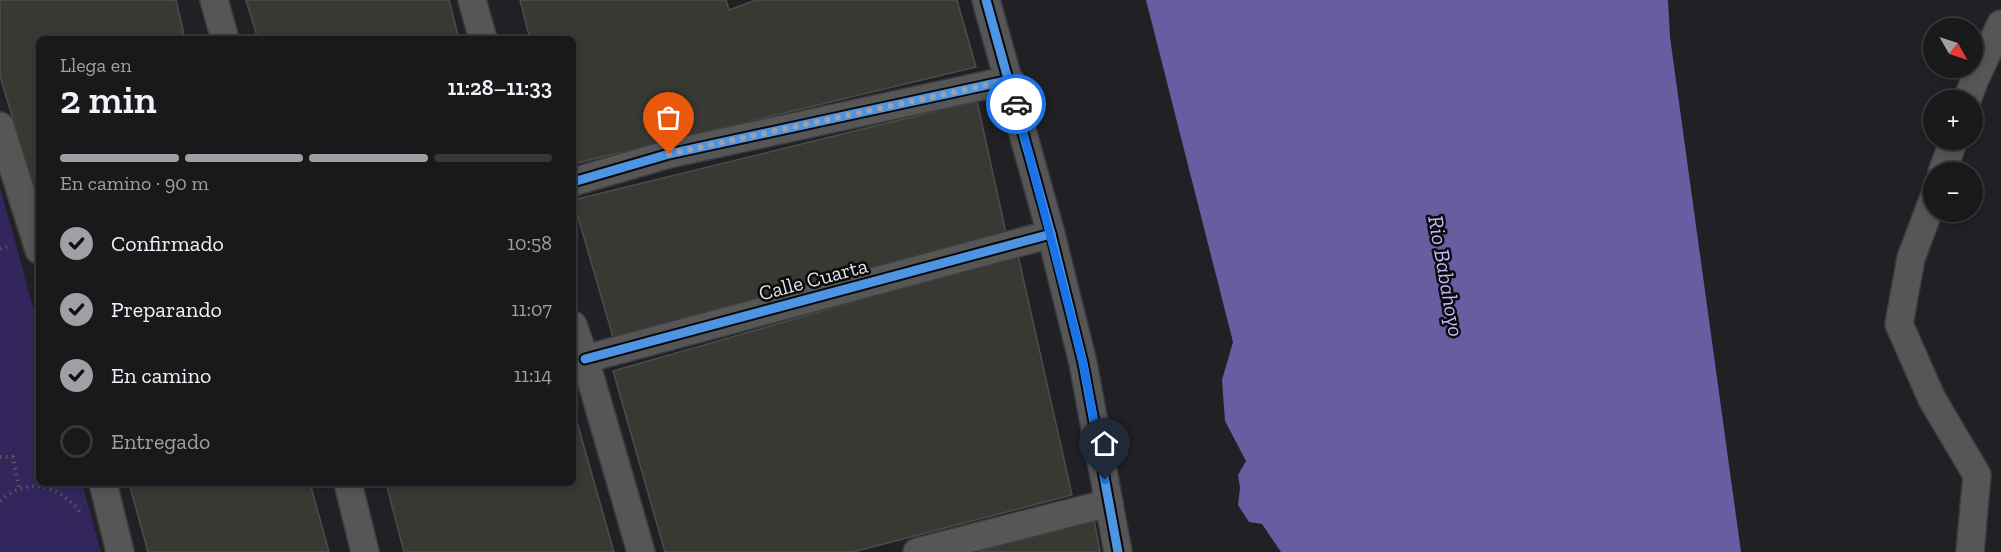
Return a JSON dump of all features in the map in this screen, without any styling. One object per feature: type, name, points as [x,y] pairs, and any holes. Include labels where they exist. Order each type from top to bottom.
[{"type":"street","points":[[214,0],[224,36]]},
{"type":"street","points":[[471,0],[482,36]]},
{"type":"street","points":[[986,0],[1010,80],[1083,363],[1118,552]]},
{"type":"street","points":[[1971,90],[2001,24]]},
{"type":"street","points":[[576,181],[669,154],[1010,80]]},
{"type":"street","points":[[0,126],[36,240]]},
{"type":"street","points":[[1925,222],[1911,258],[1899,324],[1932,399],[1977,475],[1970,552]]},
{"type":"street","name":"Calle Cuarta","points":[[585,359],[1051,234]]},
{"type":"street","points":[[576,334],[641,552]]},
{"type":"street","points":[[104,486],[120,552]]},
{"type":"street","points":[[349,486],[365,552]]},
{"type":"street","points":[[917,552],[1109,503]]},
{"type":"path","points":[[0,457],[12,457],[19,489]]},
{"type":"path","points":[[0,501],[9,492],[34,486],[56,490],[70,501],[83,519]]},
{"type":"shaded area","points":[[0,187],[36,318],[36,486],[83,486],[101,552],[0,552]]},
{"type":"water","name":"Rio Babahoyo","points":[[1146,0],[1668,0],[1670,37],[1741,552],[1281,552],[1262,524],[1249,522],[1238,505],[1240,488],[1238,475],[1246,461],[1225,421],[1222,380],[1233,342]]},
{"type":"building","points":[[0,0],[176,0],[184,36],[36,36],[36,196],[0,76]]},
{"type":"building","points":[[246,0],[449,0],[458,36],[257,36]]},
{"type":"building","points":[[520,0],[726,0],[729,10],[756,0],[957,0],[976,67],[576,163],[576,36],[529,36]]},
{"type":"building","points":[[977,101],[1006,233],[613,337],[576,210],[576,199]]},
{"type":"building","points":[[1018,255],[1072,495],[853,552],[665,552],[613,371]]},
{"type":"building","points":[[576,419],[614,552],[404,552],[387,486],[576,486]]},
{"type":"building","points":[[130,486],[311,486],[329,552],[148,552]]},
{"type":"building","points":[[1094,519],[1100,552],[976,552]]},
{"type":"cycle path","points":[[986,0],[1051,234],[1083,363],[1118,552]]},
{"type":"cycle path","points":[[576,181],[669,154],[1010,80]]},
{"type":"cycle path","points":[[585,359],[1051,234]]},
{"type":"way so far","points":[[669,154],[1010,80],[1016,104]]},
{"type":"route","points":[[1016,104],[1083,363],[1105,480]]}]
